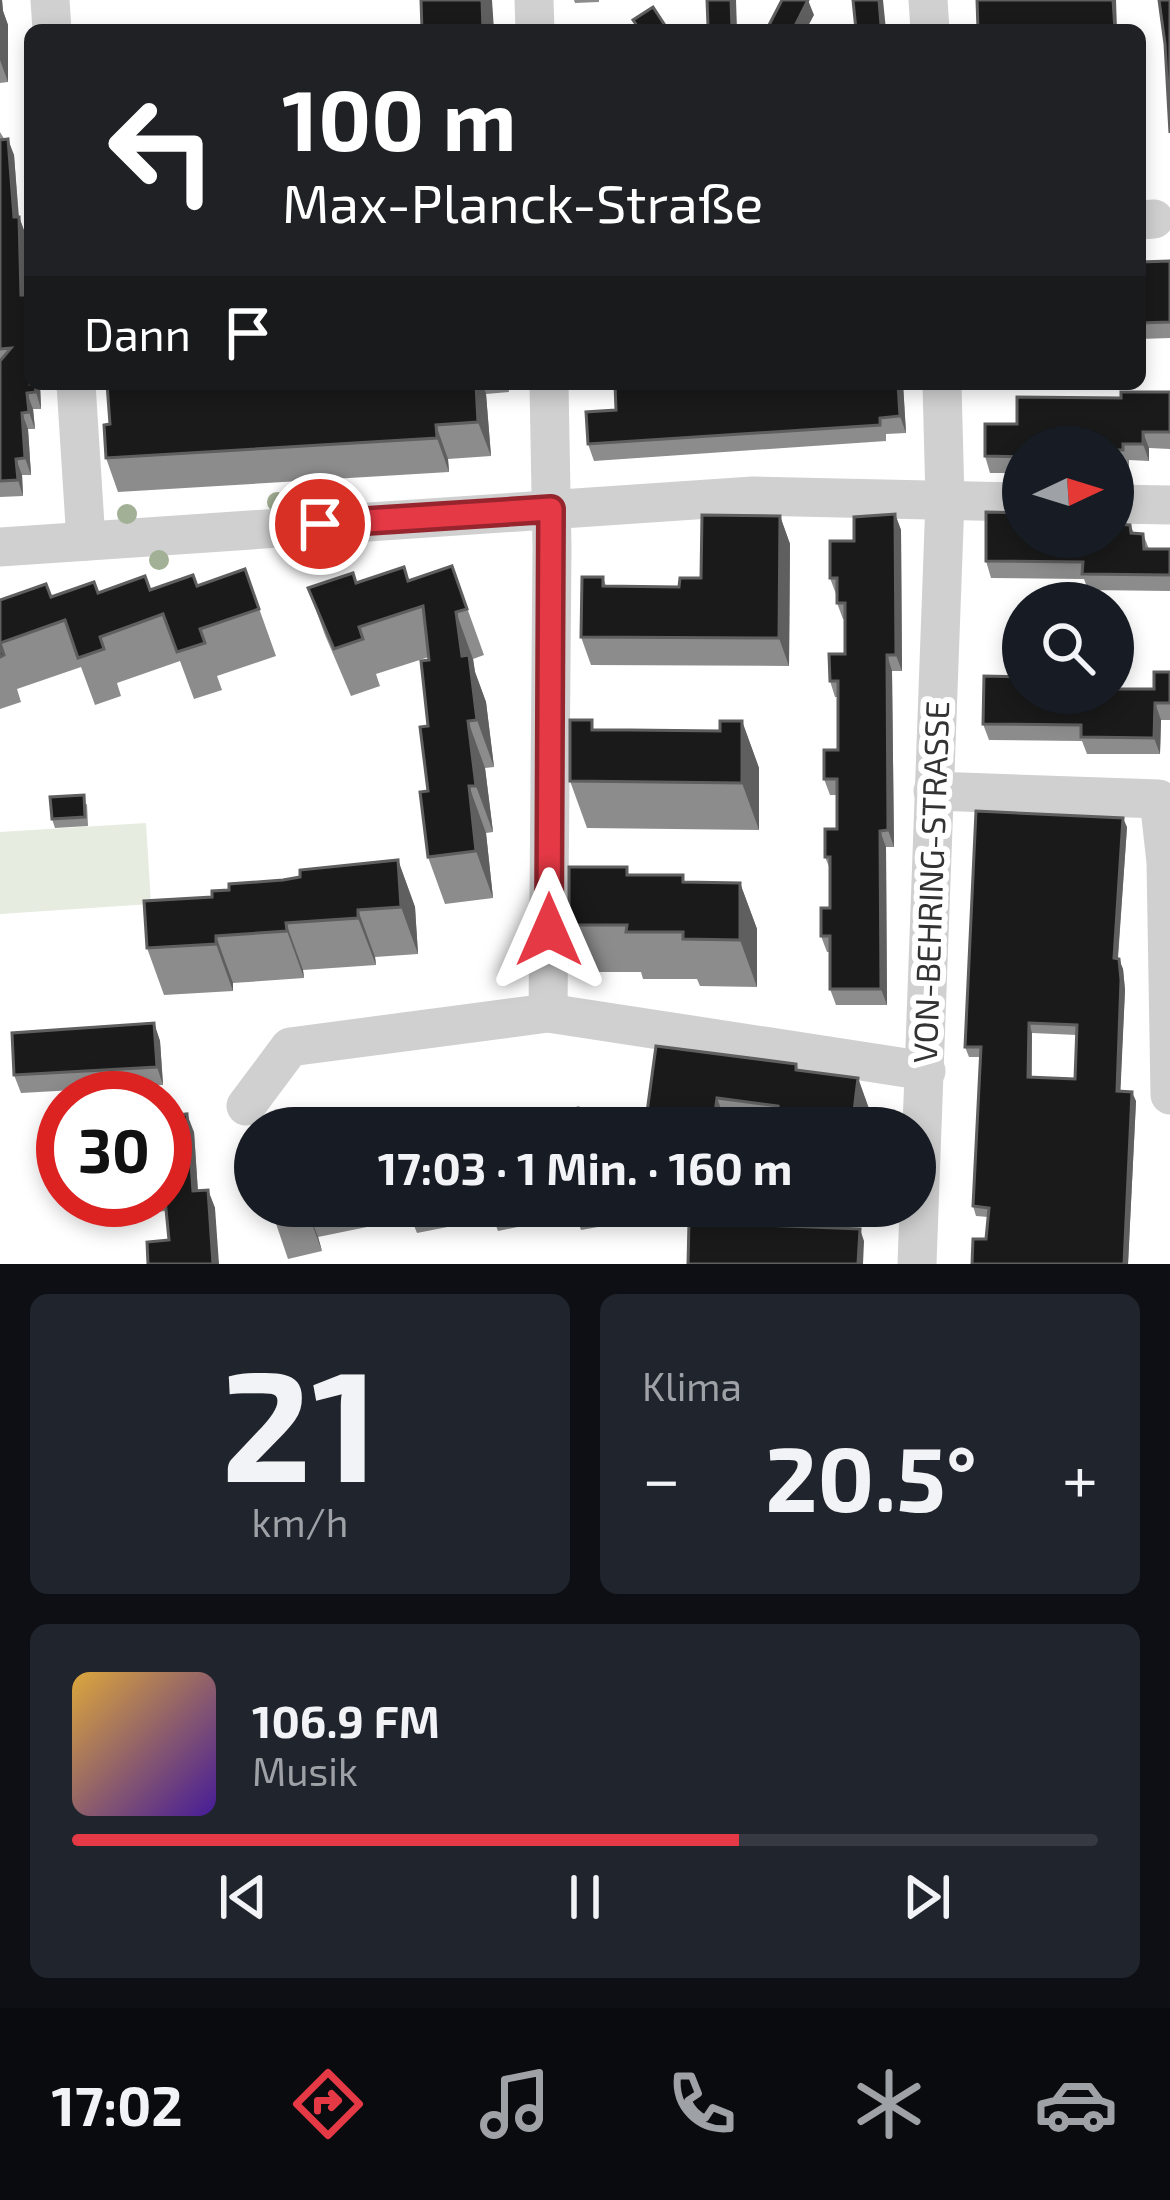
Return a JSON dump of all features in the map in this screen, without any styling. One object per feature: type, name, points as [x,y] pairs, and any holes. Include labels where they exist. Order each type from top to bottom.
[{"type":"street","points":[[76,390],[86,541]]},
{"type":"street","points":[[548,1013],[549,390]]},
{"type":"street","name":"VON-BEHRING-STRASSE","points":[[916,1264],[945,500],[942,390]]},
{"type":"street","points":[[0,547],[753,496],[1002,501]]},
{"type":"street","points":[[1134,504],[1170,505]]},
{"type":"street","points":[[933,791],[1159,799],[1166,862],[1170,1095]]},
{"type":"street","points":[[246,1106],[290,1047],[548,1013],[926,1071]]},
{"type":"shaded area","points":[[146,823],[151,904],[0,914],[0,832]]},
{"type":"building","points":[[421,0],[482,0],[483,24],[422,24]]},
{"type":"building","points":[[707,0],[731,0],[732,24],[708,24]]},
{"type":"building","points":[[782,0],[808,0],[796,24],[770,24]]},
{"type":"building","points":[[853,0],[879,0],[881,24],[855,24]]},
{"type":"building","points":[[977,0],[1113,0],[1115,24],[978,24]]},
{"type":"building","points":[[1159,0],[1170,0],[1170,133],[1165,44]]},
{"type":"building","points":[[653,7],[664,24],[636,24],[633,20]]},
{"type":"building","points":[[8,139],[14,217],[19,217],[24,390],[36,392],[27,393],[29,412],[22,413],[25,458],[16,459],[18,480],[0,481],[0,361],[11,348],[0,349],[0,140]]},
{"type":"building","points":[[1170,261],[1170,322],[1146,323],[1146,262]]},
{"type":"building","points":[[107,390],[476,390],[478,422],[436,425],[437,438],[106,458],[104,425],[110,424]]},
{"type":"building","points":[[615,390],[898,390],[900,416],[880,418],[880,425],[588,444],[586,412],[616,410]]},
{"type":"building","points":[[1121,392],[1170,392],[1170,432],[1143,432],[1143,444],[1134,444],[1134,426],[1002,426],[1002,456],[985,456],[985,424],[1017,424],[1017,397],[1121,398]]},
{"type":"building","points":[[986,512],[1002,512],[1002,558],[1134,558],[1134,533],[1143,534],[1144,549],[1170,549],[1170,575],[1082,574],[1083,562],[986,561]]},
{"type":"building","points":[[895,514],[896,655],[887,655],[888,830],[880,831],[881,989],[830,989],[830,936],[821,936],[821,908],[830,908],[825,829],[837,829],[837,779],[824,779],[824,750],[838,750],[838,681],[830,681],[829,654],[845,654],[845,603],[837,603],[837,578],[830,578],[830,541],[854,541],[854,517]]},
{"type":"building","points":[[702,515],[780,516],[779,638],[581,637],[582,577],[603,577],[603,586],[679,587],[680,578],[701,578]]},
{"type":"building","points":[[452,566],[467,609],[456,612],[462,656],[469,655],[477,720],[468,721],[476,786],[469,786],[476,851],[428,857],[420,792],[428,791],[420,727],[428,726],[421,661],[429,660],[423,606],[359,627],[363,639],[334,649],[308,588],[353,573],[356,583],[404,567],[408,581]]},
{"type":"building","points":[[245,569],[259,609],[200,629],[205,643],[177,652],[163,614],[100,637],[104,649],[78,658],[65,620],[0,643],[0,600],[46,584],[51,597],[94,582],[98,593],[145,576],[150,590],[193,575],[197,586]]},
{"type":"building","points":[[1154,672],[1170,672],[1170,703],[1155,703],[1154,738],[1081,737],[1081,725],[983,724],[984,676],[1002,676],[1002,714],[1134,714],[1134,689],[1154,689]]},
{"type":"building","points":[[570,720],[592,720],[592,730],[720,731],[720,721],[742,721],[742,783],[570,781]]},
{"type":"building","points":[[84,795],[85,817],[52,819],[50,797]]},
{"type":"building","points":[[976,811],[1123,818],[1114,958],[1119,959],[1121,980],[1117,1091],[1132,1092],[1124,1264],[972,1264],[973,1239],[986,1239],[989,1208],[973,1206],[981,1047],[965,1047]],"holes":[[[1029,1023],[1077,1025],[1075,1079],[1028,1077]]]},
{"type":"building","points":[[398,860],[401,907],[358,910],[358,918],[286,923],[287,931],[216,936],[216,944],[147,948],[144,901],[212,897],[212,891],[229,890],[229,884],[300,877],[300,870]]},
{"type":"building","points":[[569,867],[627,867],[627,875],[683,875],[683,882],[740,883],[740,940],[683,939],[683,932],[626,932],[627,925],[569,925]]},
{"type":"building","points":[[154,1023],[157,1067],[14,1075],[12,1033]]},
{"type":"building","points":[[656,1046],[796,1064],[796,1070],[858,1078],[855,1107],[778,1107],[717,1098],[716,1107],[648,1107]]},
{"type":"building","points":[[192,1178],[193,1191],[208,1190],[213,1264],[148,1264],[147,1242],[169,1240],[168,1227],[192,1227]]},
{"type":"building","points":[[689,1227],[860,1229],[858,1264],[688,1264]]},
{"type":"route","points":[[320,524],[551,509],[549,930]]}]
